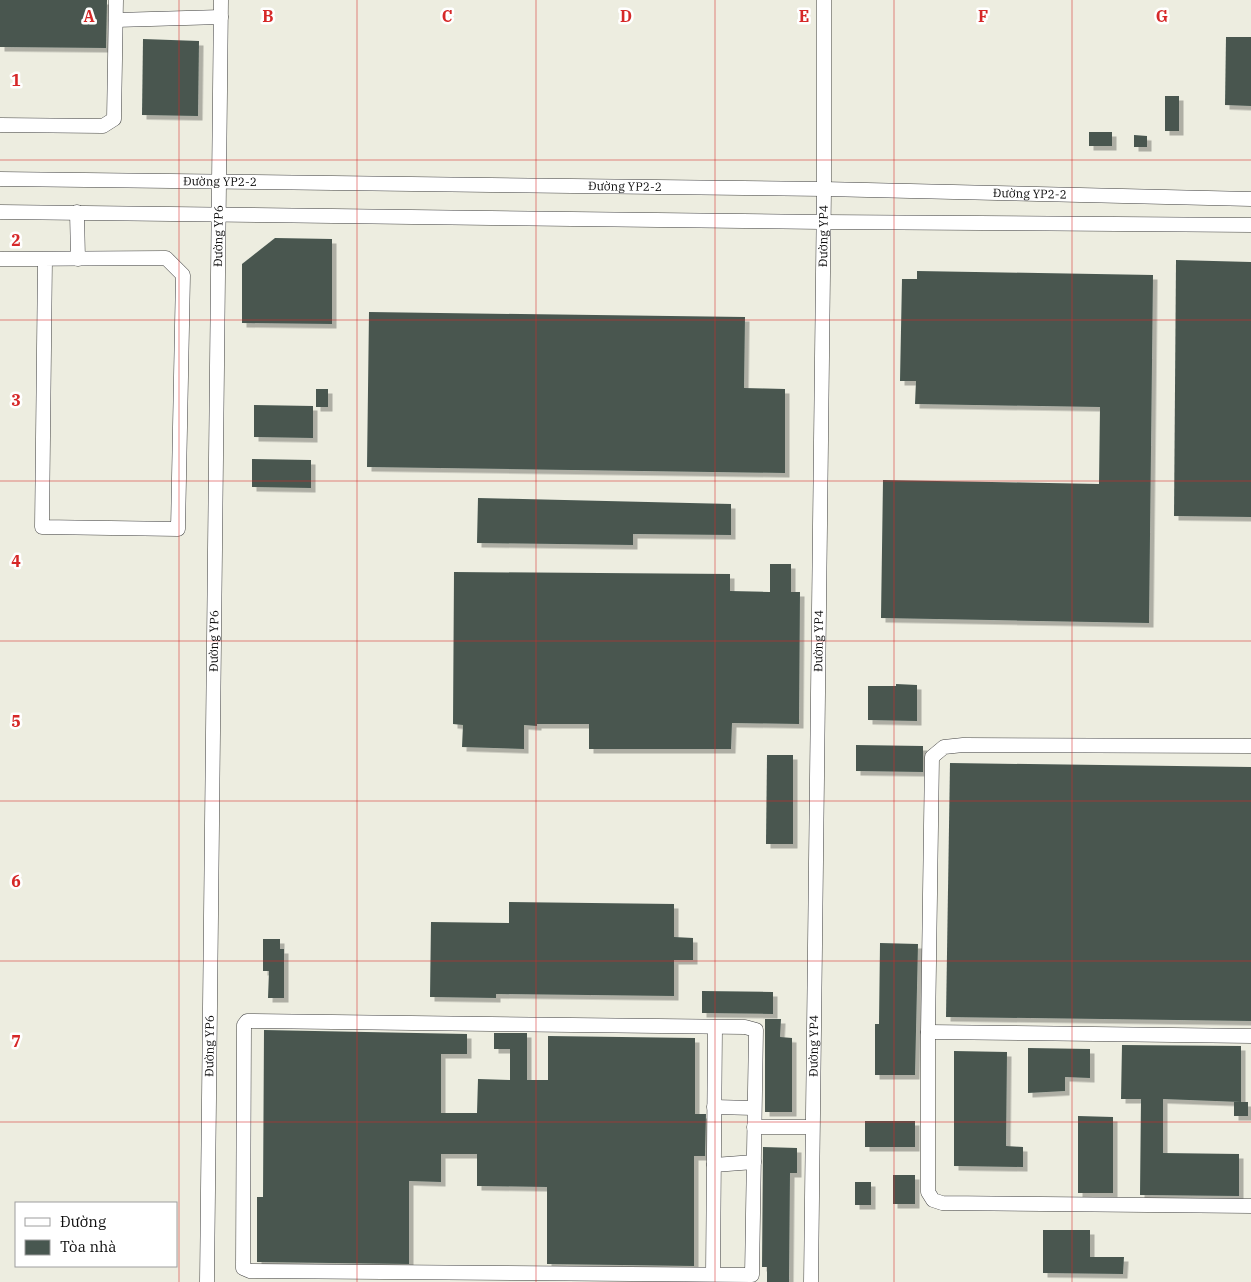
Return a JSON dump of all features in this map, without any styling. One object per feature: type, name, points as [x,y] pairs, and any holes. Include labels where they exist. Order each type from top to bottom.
[{"type":"street","points":[[0,126],[103,126],[114,119],[116,0]]},
{"type":"street","name":"Đường YP6","points":[[207,1282],[221,0]]},
{"type":"street","name":"Đường YP4","points":[[811,1282],[822,222],[824,189],[824,0]]},
{"type":"street","points":[[116,20],[221,17]]},
{"type":"street","name":"Đường YP2-2","points":[[0,179],[824,189],[1251,199]]},
{"type":"street","points":[[0,212],[822,222],[1251,224]]},
{"type":"street","points":[[77,212],[78,259]]},
{"type":"street","points":[[0,259],[166,258],[183,275],[178,529],[42,527],[45,259]]},
{"type":"street","points":[[1251,746],[963,745],[944,747],[932,757],[928,1032],[928,1192],[933,1200],[942,1204],[1251,1206]]},
{"type":"street","points":[[247,1021],[744,1027],[756,1030],[754,1108],[752,1274],[250,1272],[243,1268],[244,1025],[247,1021]]},
{"type":"street","points":[[713,1274],[715,1027]]},
{"type":"street","points":[[928,1032],[1251,1036]]},
{"type":"street","points":[[714,1107],[754,1108]]},
{"type":"street","points":[[754,1127],[812,1128]]},
{"type":"street","points":[[714,1165],[754,1162]]},
{"type":"shaded area","points":[[0,0],[1251,0],[1251,1282],[0,1282]]},
{"type":"building","points":[[0,0],[107,0],[106,48],[0,47]]},
{"type":"building","points":[[1226,37],[1251,37],[1251,106],[1225,105]]},
{"type":"building","points":[[143,39],[199,41],[198,116],[142,115]]},
{"type":"building","points":[[1165,96],[1179,96],[1179,131],[1165,131]]},
{"type":"building","points":[[1089,132],[1112,132],[1112,146],[1089,146]]},
{"type":"building","points":[[1134,135],[1147,136],[1147,147],[1134,147]]},
{"type":"building","points":[[275,238],[332,239],[332,324],[242,323],[242,264]]},
{"type":"building","points":[[1176,260],[1251,262],[1251,517],[1174,516]]},
{"type":"building","points":[[917,271],[1153,275],[1149,623],[881,618],[883,480],[1099,484],[1100,407],[915,404],[916,381],[900,381],[902,279],[917,279]]},
{"type":"building","points":[[369,312],[745,317],[744,388],[785,389],[785,473],[367,467]]},
{"type":"building","points":[[316,389],[328,389],[328,407],[316,407]]},
{"type":"building","points":[[254,405],[313,406],[313,438],[254,437]]},
{"type":"building","points":[[252,459],[311,460],[311,488],[252,487]]},
{"type":"building","points":[[478,498],[731,504],[731,535],[633,534],[633,545],[477,543]]},
{"type":"building","points":[[770,564],[791,564],[791,592],[800,592],[799,724],[732,723],[731,749],[589,749],[589,724],[524,725],[524,749],[462,747],[463,725],[453,724],[454,572],[730,574],[730,591],[770,592]]},
{"type":"building","points":[[896,684],[917,685],[917,721],[868,720],[868,686],[896,686]]},
{"type":"building","points":[[856,745],[923,746],[923,772],[856,771]]},
{"type":"building","points":[[767,755],[793,755],[793,844],[766,844]]},
{"type":"building","points":[[950,763],[1251,767],[1251,1021],[946,1017]]},
{"type":"building","points":[[509,902],[674,904],[674,937],[693,938],[693,960],[674,960],[674,996],[496,994],[496,998],[430,997],[431,922],[509,923]]},
{"type":"building","points":[[263,939],[280,939],[280,949],[284,949],[284,998],[268,998],[269,971],[263,971]]},
{"type":"building","points":[[880,943],[918,944],[915,1075],[875,1075],[875,1024],[879,1024]]},
{"type":"building","points":[[702,991],[773,992],[773,1014],[702,1013]]},
{"type":"building","points":[[765,1019],[781,1019],[780,1037],[792,1038],[792,1112],[765,1112]]},
{"type":"building","points":[[264,1030],[467,1034],[467,1054],[441,1054],[441,1113],[477,1113],[478,1079],[510,1080],[510,1049],[494,1049],[494,1033],[527,1033],[527,1080],[548,1080],[548,1036],[695,1038],[695,1114],[706,1114],[705,1156],[694,1156],[694,1266],[547,1264],[547,1187],[477,1186],[477,1154],[441,1154],[441,1182],[409,1181],[409,1264],[257,1262],[257,1197],[263,1197]]},
{"type":"building","points":[[1122,1045],[1241,1046],[1241,1102],[1163,1099],[1163,1153],[1239,1154],[1239,1196],[1140,1195],[1141,1099],[1121,1099]]},
{"type":"building","points":[[1028,1048],[1090,1049],[1090,1078],[1065,1077],[1065,1091],[1028,1093]]},
{"type":"building","points":[[954,1051],[1007,1052],[1006,1146],[1023,1147],[1023,1167],[954,1166]]},
{"type":"building","points":[[1234,1102],[1248,1102],[1248,1116],[1234,1116]]},
{"type":"building","points":[[1078,1116],[1113,1117],[1113,1193],[1078,1193]]},
{"type":"building","points":[[865,1121],[915,1121],[915,1147],[865,1147]]},
{"type":"building","points":[[763,1147],[797,1148],[797,1173],[790,1173],[789,1282],[767,1282],[767,1267],[762,1267]]},
{"type":"building","points":[[893,1175],[915,1175],[915,1204],[893,1204]]},
{"type":"building","points":[[855,1182],[871,1182],[871,1205],[855,1205]]},
{"type":"building","points":[[1043,1230],[1090,1230],[1090,1257],[1124,1257],[1123,1274],[1043,1273]]}]
